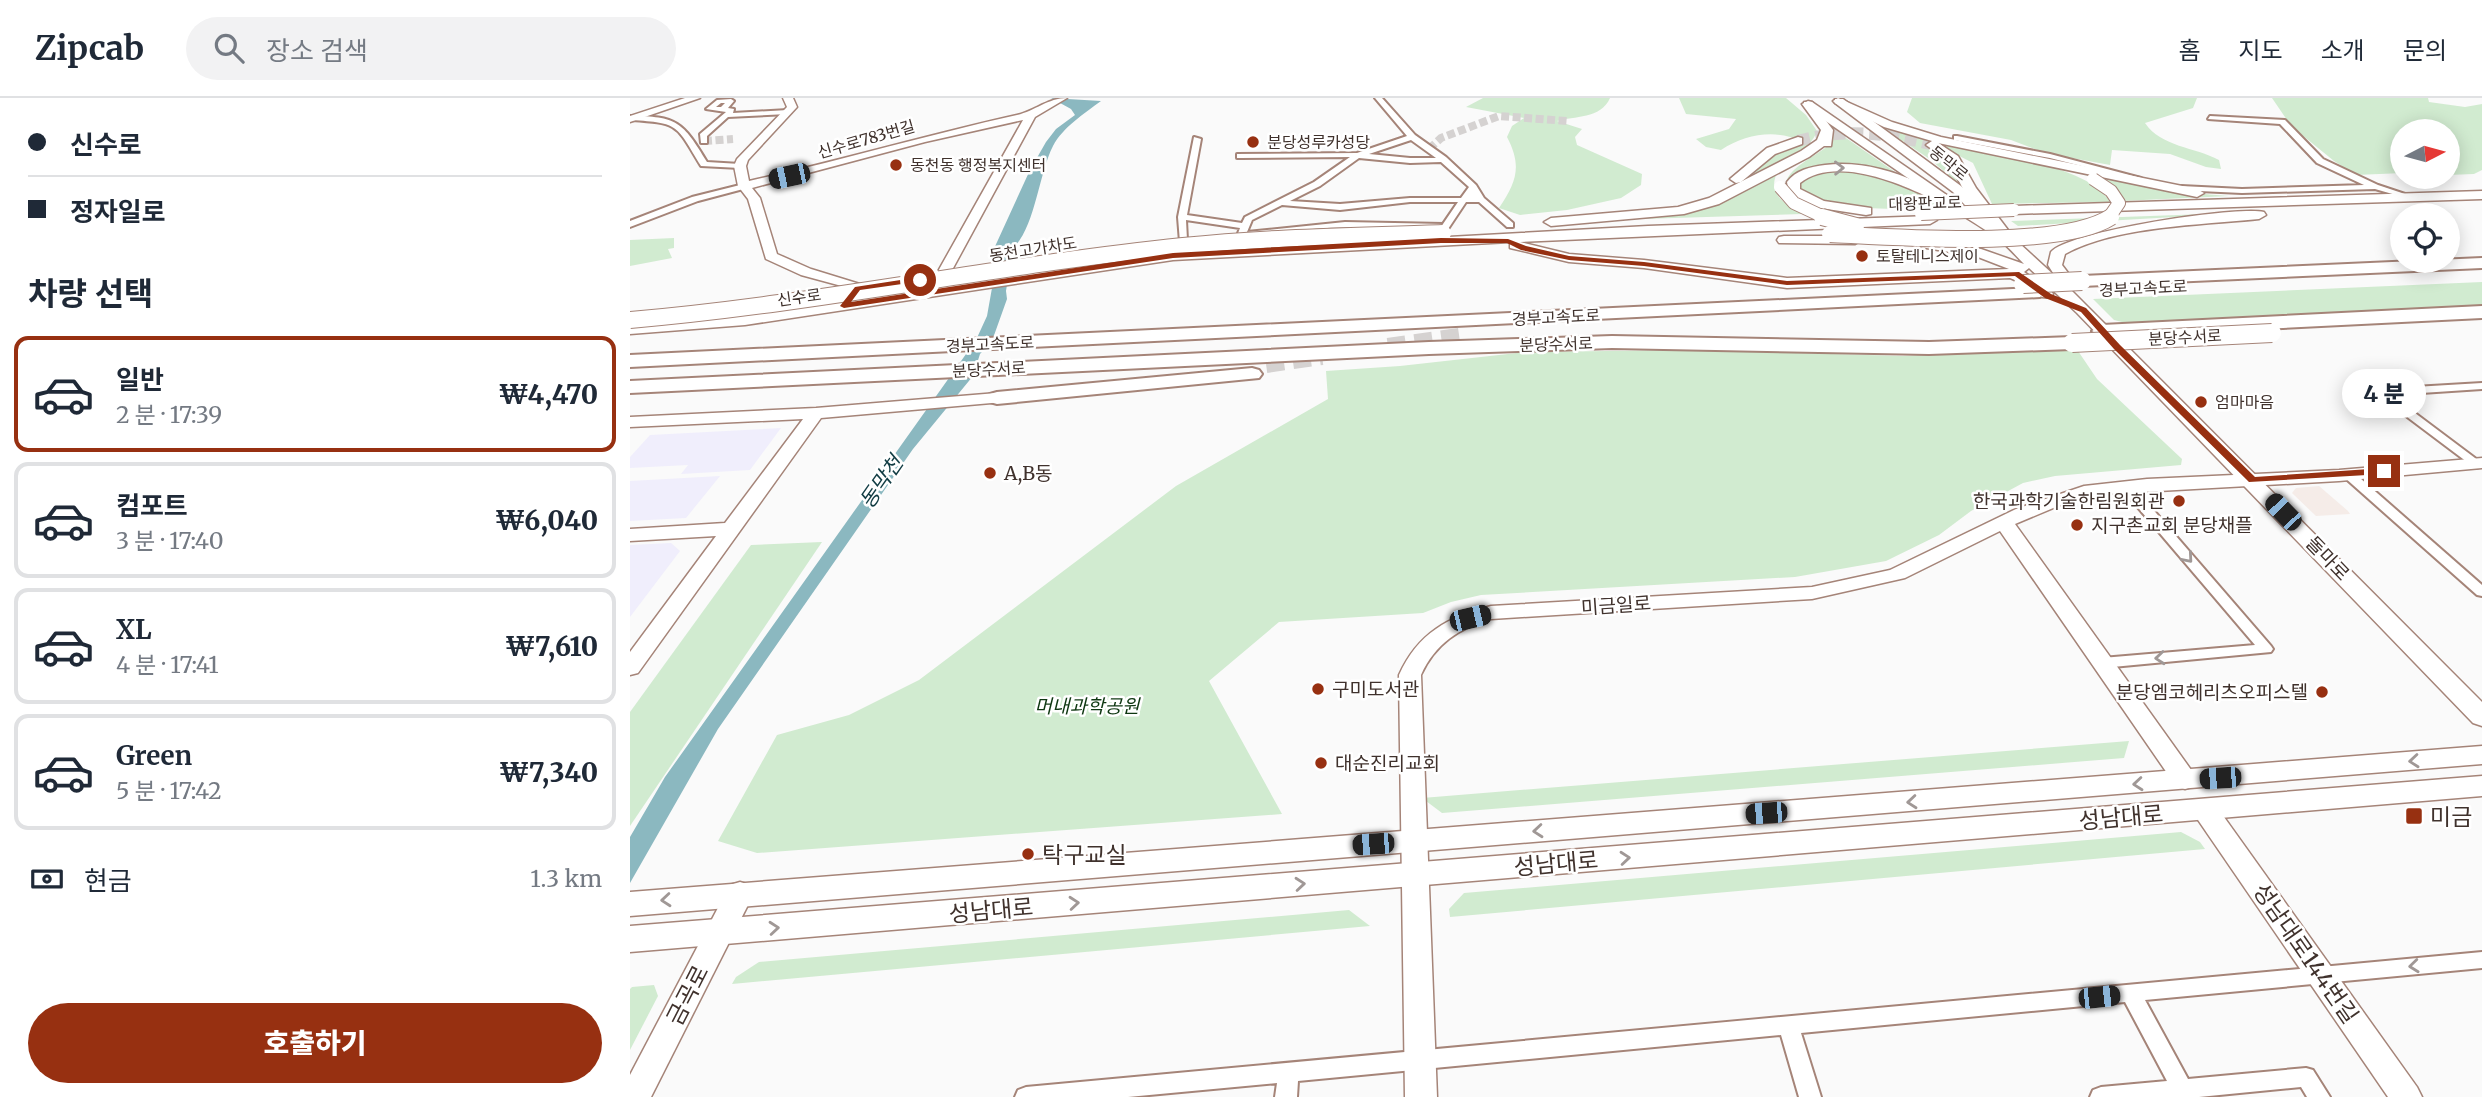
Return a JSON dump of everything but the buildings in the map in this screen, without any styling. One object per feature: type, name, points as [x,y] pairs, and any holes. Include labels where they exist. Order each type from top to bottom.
[{"type":"highway","name":"경부고속도로","points":[[630,347],[915,342],[1032,350],[2482,263]]},
{"type":"highway","name":"경부고속도로","points":[[2087,286],[2482,273]]},
{"type":"highway","name":"분당수서로","points":[[1032,350],[1429,348],[1697,342],[1929,348],[2482,320]]},
{"type":"highway","points":[[2102,331],[2482,320]]},
{"type":"highway","points":[[2117,347],[2482,320]]},
{"type":"highway","points":[[1466,336],[1590,328],[1678,329],[1826,335],[1872,341]]},
{"type":"highway","name":"분당수서로","points":[[630,387],[893,371],[1032,350],[1596,336],[1872,341],[2070,340]]},
{"type":"highway","name":"경부고속도로","points":[[630,361],[915,342]]},
{"type":"highway","points":[[997,398],[1557,344]]},
{"type":"highway","points":[[1046,393],[1266,364]]},
{"type":"highway","name":"분당수서로","points":[[630,380],[893,371]]},
{"type":"main road","points":[[1839,101],[1874,121],[1894,128],[2187,192],[2410,197]]},
{"type":"main road","points":[[1808,104],[1828,130],[1829,136],[1822,149],[1780,179],[1780,187],[1791,201],[1832,220],[1874,229],[1932,233],[2277,213]]},
{"type":"main road","points":[[1622,216],[1679,211],[1714,201],[1805,154],[1822,142],[1828,130]]},
{"type":"main road","points":[[1509,233],[1699,201],[1727,186],[1771,151],[1798,141]]},
{"type":"main road","points":[[1443,235],[1636,232],[2009,236],[2080,230],[2108,220],[2117,210],[2119,203],[2111,191],[2093,179],[2053,165],[1960,142]]},
{"type":"main road","points":[[1930,144],[1953,156],[1973,192],[2017,248]]},
{"type":"main road","name":"돌마로","points":[[1924,215],[1838,208],[1801,196],[1794,191],[1793,182],[1802,174],[1822,169],[1859,169],[1886,173],[1913,184],[1996,230],[2083,310],[2482,717]]},
{"type":"main road","name":"대왕판교로","points":[[2017,213],[2482,195]]},
{"type":"main road","name":"대왕판교로","points":[[1443,235],[1662,230],[1924,215],[2373,202],[2410,197]]},
{"type":"main road","points":[[2083,310],[2055,265],[2055,258],[2063,248],[2109,235],[2373,202]]},
{"type":"main road","name":"대왕판교로","points":[[1443,235],[1636,232],[1924,215]]},
{"type":"main road","name":"신수로","points":[[630,329],[745,320],[844,306],[938,284],[1062,265],[1183,240],[1243,231],[1443,235]]},
{"type":"main road","points":[[1636,232],[1915,243],[1981,253],[2048,278]]},
{"type":"main road","points":[[1509,233],[1524,248],[1569,258],[1644,264],[1787,283],[2016,274],[2048,296],[2083,310]]},
{"type":"main road","name":"신수로","points":[[1062,265],[1443,235]]},
{"type":"main road","name":"동천고가차도","points":[[630,321],[765,312],[1166,251],[1443,235]]},
{"type":"main road","name":"신수로","points":[[630,312],[733,305],[858,288],[938,284]]},
{"type":"main road","name":"성남대로","points":[[630,904],[740,893],[2482,755]]},
{"type":"main road","name":"성남대로","points":[[630,939],[2482,786]]},
{"type":"street","points":[[632,117],[695,98]]},
{"type":"street","points":[[788,98],[793,105],[749,152],[740,166],[744,186],[754,198],[771,256],[795,268],[858,288],[844,306]]},
{"type":"street","name":"신수로783번길","points":[[630,224],[695,199],[923,139],[1035,113],[1062,98]]},
{"type":"street","points":[[1378,98],[1412,137],[1443,159],[1473,187],[1480,200],[1509,233]]},
{"type":"street","name":"동막로","points":[[1839,101],[1957,189],[1996,230]]},
{"type":"street","name":"동막로","points":[[1808,104],[1918,182],[1996,230]]},
{"type":"street","points":[[704,141],[703,135],[725,112],[788,112]]},
{"type":"street","points":[[938,284],[1035,113]]},
{"type":"street","points":[[632,117],[669,121],[685,133],[704,164],[740,166]]},
{"type":"street","points":[[2210,118],[2282,122],[2320,161],[2375,187],[2410,197]]},
{"type":"street","points":[[1182,216],[1243,231],[1248,219],[1318,184],[1358,155],[1412,137]]},
{"type":"street","points":[[1183,240],[1182,216],[1197,139]]},
{"type":"street","points":[[1960,142],[2050,156],[2188,189],[2242,191],[2375,187]]},
{"type":"street","points":[[1240,156],[1358,155],[1396,160],[1443,159]]},
{"type":"street","points":[[1443,235],[1462,200],[1473,187]]},
{"type":"street","points":[[1281,202],[1340,207],[1410,200],[1480,200]]},
{"type":"street","points":[[2480,465],[2380,392],[2482,386]]},
{"type":"street","points":[[630,422],[816,413],[997,398]]},
{"type":"street","points":[[630,667],[816,413]]},
{"type":"street","name":"미금일로","points":[[1421,1097],[1414,916],[1416,875],[1410,675],[1423,648],[1451,626],[1491,613],[1840,589],[1881,579],[1924,563],[2066,497],[2127,487],[2480,465]]},
{"type":"street","points":[[2348,474],[2482,592]]},
{"type":"street","points":[[2102,663],[2266,649],[2127,487]]},
{"type":"street","points":[[2005,524],[2185,780]]},
{"type":"street","points":[[630,535],[731,529]]},
{"type":"street","name":"성남대로144번길","points":[[2205,810],[2406,1097]]},
{"type":"street","name":"금곡로","points":[[635,1097],[740,893]]},
{"type":"street","points":[[1026,1097],[2482,960]]},
{"type":"street","points":[[2131,994],[2184,1093]]},
{"type":"street","points":[[1789,1026],[1810,1097]]},
{"type":"street","points":[[1286,1097],[1288,1073]]},
{"type":"street","points":[[2101,1097],[2184,1093],[2306,1077],[2319,1097]]},
{"type":"shaded area","points":[[781,428],[750,470],[681,474],[688,465],[630,468],[630,457],[650,435]]},
{"type":"shaded area","points":[[720,476],[686,518],[630,521],[630,481]]},
{"type":"shaded area","points":[[2319,486],[2350,514],[2316,516],[2292,493],[2296,488]]},
{"type":"shaded area","points":[[671,543],[680,551],[630,617],[630,545]]},
{"type":"green space","points":[[1483,98],[1610,98],[1606,105],[1594,113],[1557,121],[1582,129],[1575,137],[1577,145],[1642,174],[1641,185],[1621,198],[1567,210],[1520,215],[1499,208],[1510,190],[1516,165],[1507,137],[1512,126],[1524,118],[1466,107]]},
{"type":"green space","points":[[1679,98],[1786,98],[1806,115],[1817,131],[1812,141],[1791,158],[1727,191],[1776,152],[1802,141],[1771,134],[1740,140],[1721,150],[1706,147],[1696,139],[1729,129],[1736,119],[1686,114]]},
{"type":"green space","points":[[1912,98],[2197,98],[2193,108],[2145,123],[2169,142],[2219,160],[2221,169],[2206,167],[2170,154],[2112,150],[2110,165],[2045,153],[2011,140],[1920,123],[1907,112]]},
{"type":"green space","points":[[2272,98],[2428,98],[2429,102],[2465,107],[2482,104],[2482,170],[2474,174],[2460,175],[2460,119],[2390,119],[2390,174],[2356,175],[2291,126]]},
{"type":"green space","points":[[1876,123],[1954,146],[2062,171],[2083,179],[2100,190],[2110,202],[1992,204],[1973,163],[1936,144],[1951,157],[1967,191],[1931,160]]},
{"type":"green space","points":[[1833,129],[1898,174],[1872,168],[1799,172],[1791,192],[1785,187],[1791,174],[1831,143]]},
{"type":"green space","points":[[2080,169],[2154,186],[2229,196],[2122,201],[2089,176],[2074,170]]},
{"type":"green space","points":[[1831,170],[1888,178],[1916,190],[1938,207],[1885,209],[1843,206],[1809,195],[1799,185],[1808,176]]},
{"type":"green space","points":[[1777,173],[1774,187],[1779,198],[1802,214],[1609,220],[1684,212]]},
{"type":"green space","points":[[1791,192],[1857,212],[1819,214]]},
{"type":"green space","points":[[2261,212],[2018,226],[2011,221]]},
{"type":"green space","points":[[674,238],[674,248],[668,249],[672,258],[630,266],[630,240]]},
{"type":"green space","points":[[2482,282],[2482,305],[2130,324],[2114,320],[2093,299]]},
{"type":"green space","name":"머내과학공원","points":[[2076,348],[2097,379],[2182,459],[2181,465],[2055,476],[2023,483],[1971,511],[1939,535],[1886,561],[1795,577],[1481,595],[1451,602],[1423,613],[1279,622],[1209,681],[1282,814],[757,853],[718,841],[777,735],[849,715],[919,680],[1176,486],[1328,399],[1326,371],[1527,352],[1687,350],[1903,356]]},
{"type":"green space","points":[[822,542],[630,826],[630,712],[751,545]]},
{"type":"green space","points":[[2129,741],[2124,758],[1442,813],[1422,798]]},
{"type":"green space","points":[[2181,832],[2200,842],[2205,849],[1450,917],[1449,909],[1464,893]]},
{"type":"green space","points":[[1349,910],[1370,926],[732,984],[736,977],[759,962]]},
{"type":"green space","points":[[654,985],[658,996],[630,1050],[630,989]]},
{"type":"water","name":"동막천","points":[[1051,98],[1101,101],[1068,127],[1057,139],[1048,157],[1027,227],[1013,248],[1007,299],[992,341],[980,354],[973,376],[913,449],[718,729],[630,883],[630,837],[665,777],[976,340],[987,316],[992,288],[992,253],[1030,170],[1046,142],[1056,129],[1075,115],[1071,109]]},
{"type":"tunnel","points":[[1429,149],[1441,138],[1499,116],[1567,121]]},
{"type":"tunnel","points":[[1798,141],[1848,133],[1897,137],[1930,144]]},
{"type":"tunnel","points":[[704,141],[733,139]]},
{"type":"tunnel","points":[[1388,347],[1466,336]]},
{"type":"tunnel","points":[[1266,364],[1322,356]]},
{"type":"place","name":"분당성루카성당","points":[[1253,142]]},
{"type":"place","name":"동천동 행정복지센터","points":[[896,165]]},
{"type":"place","name":"토탈테니스제이","points":[[1862,256]]},
{"type":"place","name":"엄마마음","points":[[2201,402]]},
{"type":"place","name":"A,B동","points":[[990,473]]},
{"type":"place","name":"한국과학기술한림원회관","points":[[2179,501]]},
{"type":"place","name":"지구촌교회 분당채플","points":[[2077,525]]},
{"type":"place","name":"구미도서관","points":[[1318,689]]},
{"type":"place","name":"분당엠코헤리츠오피스텔","points":[[2322,692]]},
{"type":"place","name":"대순진리교회","points":[[1321,763]]},
{"type":"place","name":"미금","points":[[2414,816]]},
{"type":"place","name":"탁구교실","points":[[1028,854]]},
{"type":"route","points":[[920,280],[858,288],[844,306],[1127,261],[1275,248],[1441,241],[1508,241],[1541,253],[1569,258],[1644,264],[1747,280],[1787,283],[2016,274],[2048,296],[2083,310],[2252,480],[2384,471]]}]
